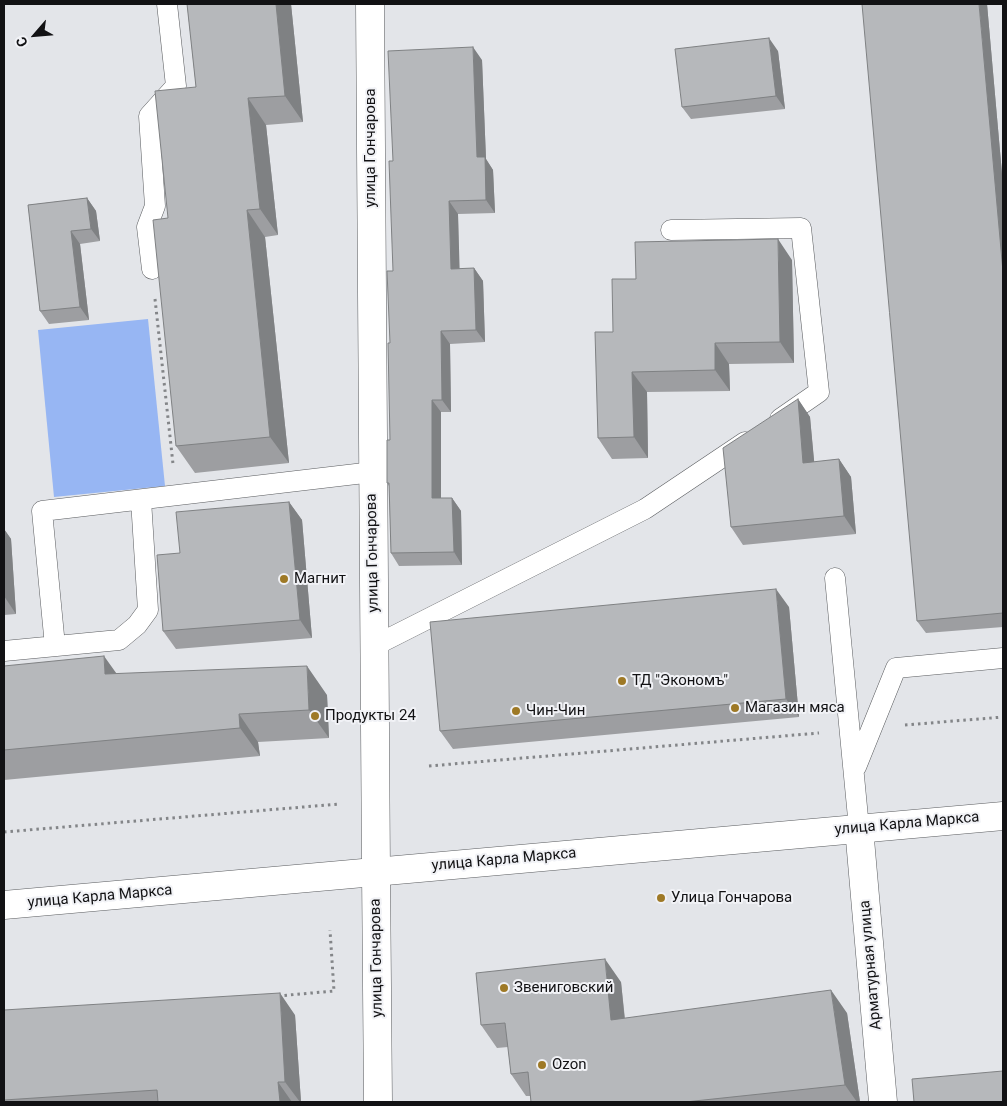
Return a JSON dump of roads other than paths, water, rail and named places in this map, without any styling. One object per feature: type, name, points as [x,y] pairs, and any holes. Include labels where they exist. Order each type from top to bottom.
[{"type":"street","name":"улица Гончарова","points":[[370,4],[378,1102]]},
{"type":"street","name":"улица Карла Маркса","points":[[4,905],[1003,816]]},
{"type":"street","name":"Арматурная улица","points":[[859,828],[883,1102]]},
{"type":"lane","points":[[152,269],[147,227],[155,206],[149,116],[176,86],[167,4]]},
{"type":"lane","points":[[374,646],[645,509],[819,392],[801,228],[671,230]]},
{"type":"lane","points":[[55,646],[42,511],[373,472]]},
{"type":"lane","points":[[4,650],[118,640],[137,625],[148,610],[141,500]]},
{"type":"lane","points":[[835,578],[859,828]]},
{"type":"lane","points":[[854,773],[870,728],[896,668],[1003,658]]},
{"type":"place","name":"Магнит","points":[[284,579]]},
{"type":"place","name":"ТД \"Экономъ\"","points":[[622,681]]},
{"type":"place","name":"Магазин мяса","points":[[735,708]]},
{"type":"place","name":"Чин-Чин","points":[[516,711]]},
{"type":"place","name":"Продукты 24","points":[[315,716]]},
{"type":"place","name":"Улица Гончарова","points":[[661,898]]},
{"type":"place","name":"Звениговский","points":[[504,988]]},
{"type":"place","name":"Ozon","points":[[542,1065]]}]
